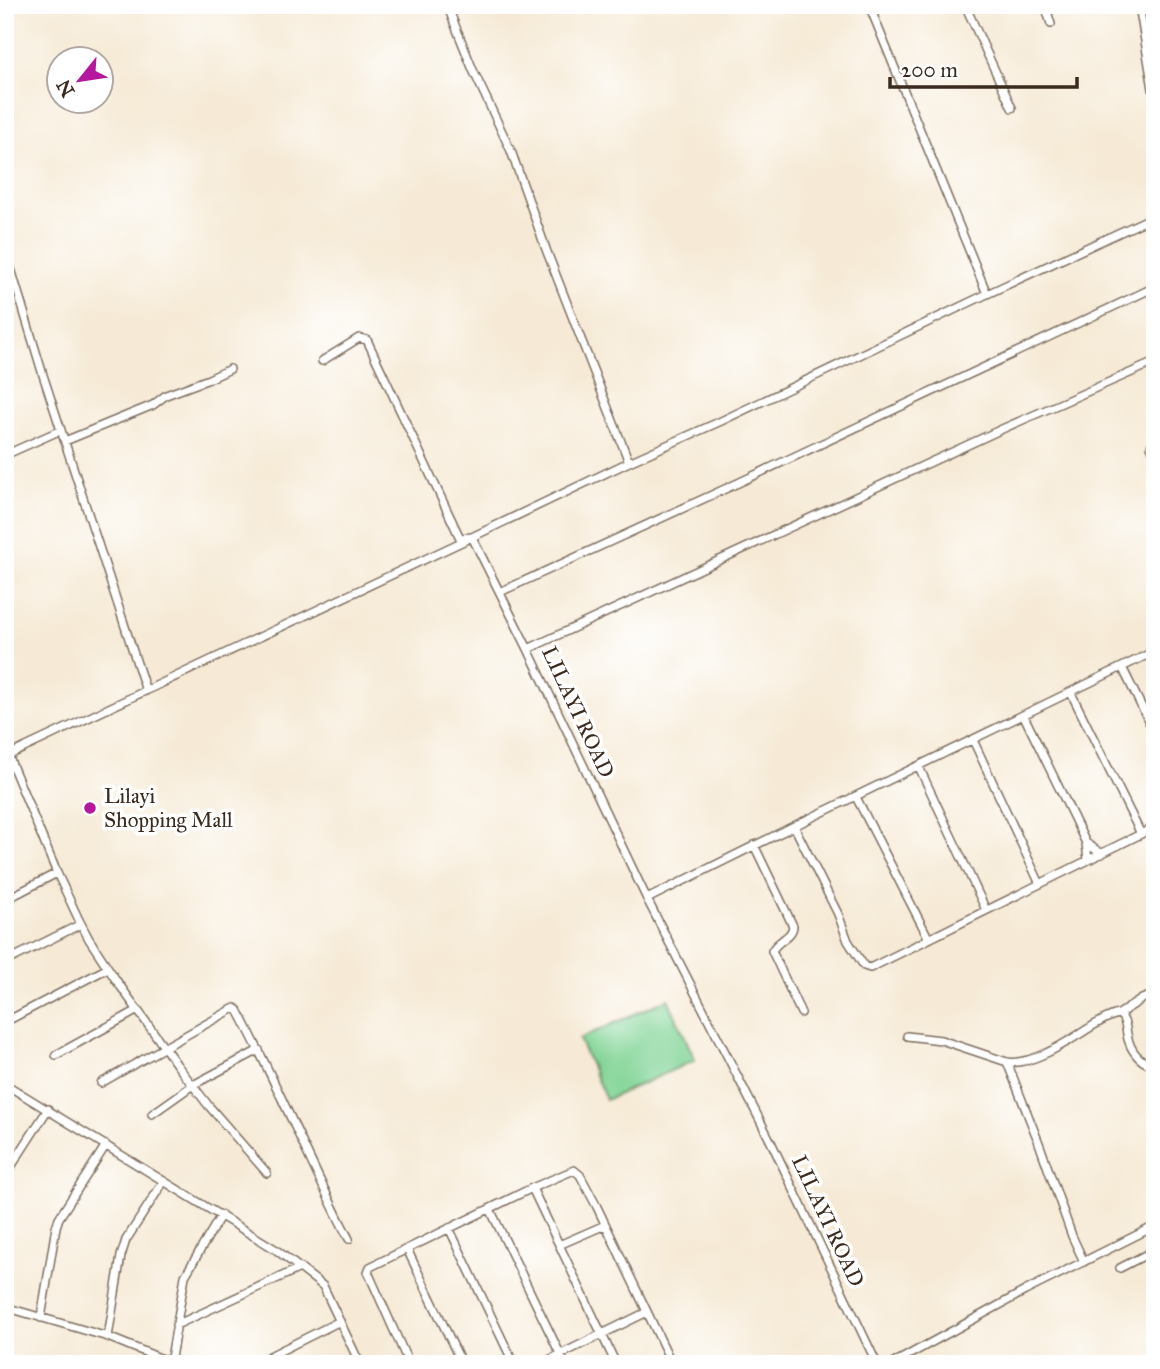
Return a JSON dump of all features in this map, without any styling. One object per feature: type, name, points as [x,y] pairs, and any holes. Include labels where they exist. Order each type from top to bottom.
[{"type":"street","points":[[447,5],[473,70],[511,151],[547,252],[629,462]]},
{"type":"street","points":[[869,5],[987,294]]},
{"type":"street","points":[[965,5],[1012,108]]},
{"type":"street","points":[[1045,5],[1051,24]]},
{"type":"street","points":[[1139,5],[1155,101]]},
{"type":"street","points":[[267,1173],[164,1048],[108,968],[81,924],[6,754],[146,691],[1155,216]]},
{"type":"street","points":[[5,250],[146,691]]},
{"type":"street","points":[[500,592],[1155,287]]},
{"type":"street","points":[[321,361],[359,338],[367,340],[460,538],[472,537]]},
{"type":"street","points":[[528,649],[965,446],[1155,362]]},
{"type":"street","points":[[65,441],[153,405],[166,396],[230,369]]},
{"type":"street","points":[[5,455],[61,430]]},
{"type":"street","points":[[1155,441],[1151,446],[1155,454]]},
{"type":"street","name":"LILAYI ROAD","points":[[472,537],[647,899],[771,1142],[877,1364]]},
{"type":"street","points":[[647,899],[1155,651]]},
{"type":"street","points":[[1122,667],[1155,734]]},
{"type":"street","points":[[1070,693],[1141,834]]},
{"type":"street","points":[[1024,716],[1086,843],[1088,860]]},
{"type":"street","points":[[973,740],[1040,884]]},
{"type":"street","points":[[919,766],[986,910]]},
{"type":"street","points":[[856,797],[929,939]]},
{"type":"street","points":[[794,826],[838,914],[848,941],[863,966],[870,968],[1155,827]]},
{"type":"street","points":[[1086,843],[1101,854]]},
{"type":"street","points":[[754,845],[793,926],[790,934],[776,944],[772,951],[801,1013]]},
{"type":"street","points":[[5,900],[57,873]]},
{"type":"street","points":[[5,962],[81,924]]},
{"type":"street","points":[[5,1022],[108,968]]},
{"type":"street","points":[[907,1036],[941,1040],[1016,1063],[1039,1056],[1142,999],[1155,995]]},
{"type":"street","points":[[101,1083],[235,1008],[259,1049],[349,1239]]},
{"type":"street","points":[[56,1055],[138,1010]]},
{"type":"street","points":[[1119,1014],[1125,1020],[1128,1041],[1138,1056],[1147,1065],[1155,1066]]},
{"type":"street","points":[[152,1114],[193,1085],[259,1049]]},
{"type":"street","points":[[1007,1062],[1084,1262]]},
{"type":"street","points":[[5,1084],[275,1249],[323,1286],[360,1364]]},
{"type":"street","points":[[5,1177],[48,1109]]},
{"type":"street","points":[[41,1318],[59,1218],[106,1145]]},
{"type":"street","points":[[409,1364],[368,1272],[370,1267],[574,1170],[580,1174],[672,1364]]},
{"type":"street","points":[[107,1337],[126,1240],[164,1181]]},
{"type":"street","points":[[532,1188],[616,1364]]},
{"type":"street","points":[[490,1209],[565,1364]]},
{"type":"street","points":[[5,1307],[107,1337],[170,1364],[185,1276],[221,1215]]},
{"type":"street","points":[[559,1245],[605,1225]]},
{"type":"street","points":[[892,1364],[1013,1297],[1155,1227]]},
{"type":"street","points":[[449,1228],[514,1364]]},
{"type":"street","points":[[407,1249],[462,1364]]},
{"type":"street","points":[[1120,1268],[1155,1251]]},
{"type":"street","points":[[176,1325],[300,1268]]},
{"type":"street","points":[[541,1364],[647,1312]]},
{"type":"street","points":[[254,1364],[340,1321]]},
{"type":"green space","points":[[668,999],[695,1060],[606,1100],[579,1039]]},
{"type":"place","name":"Lilayi Shopping Mall","points":[[90,808]]}]
